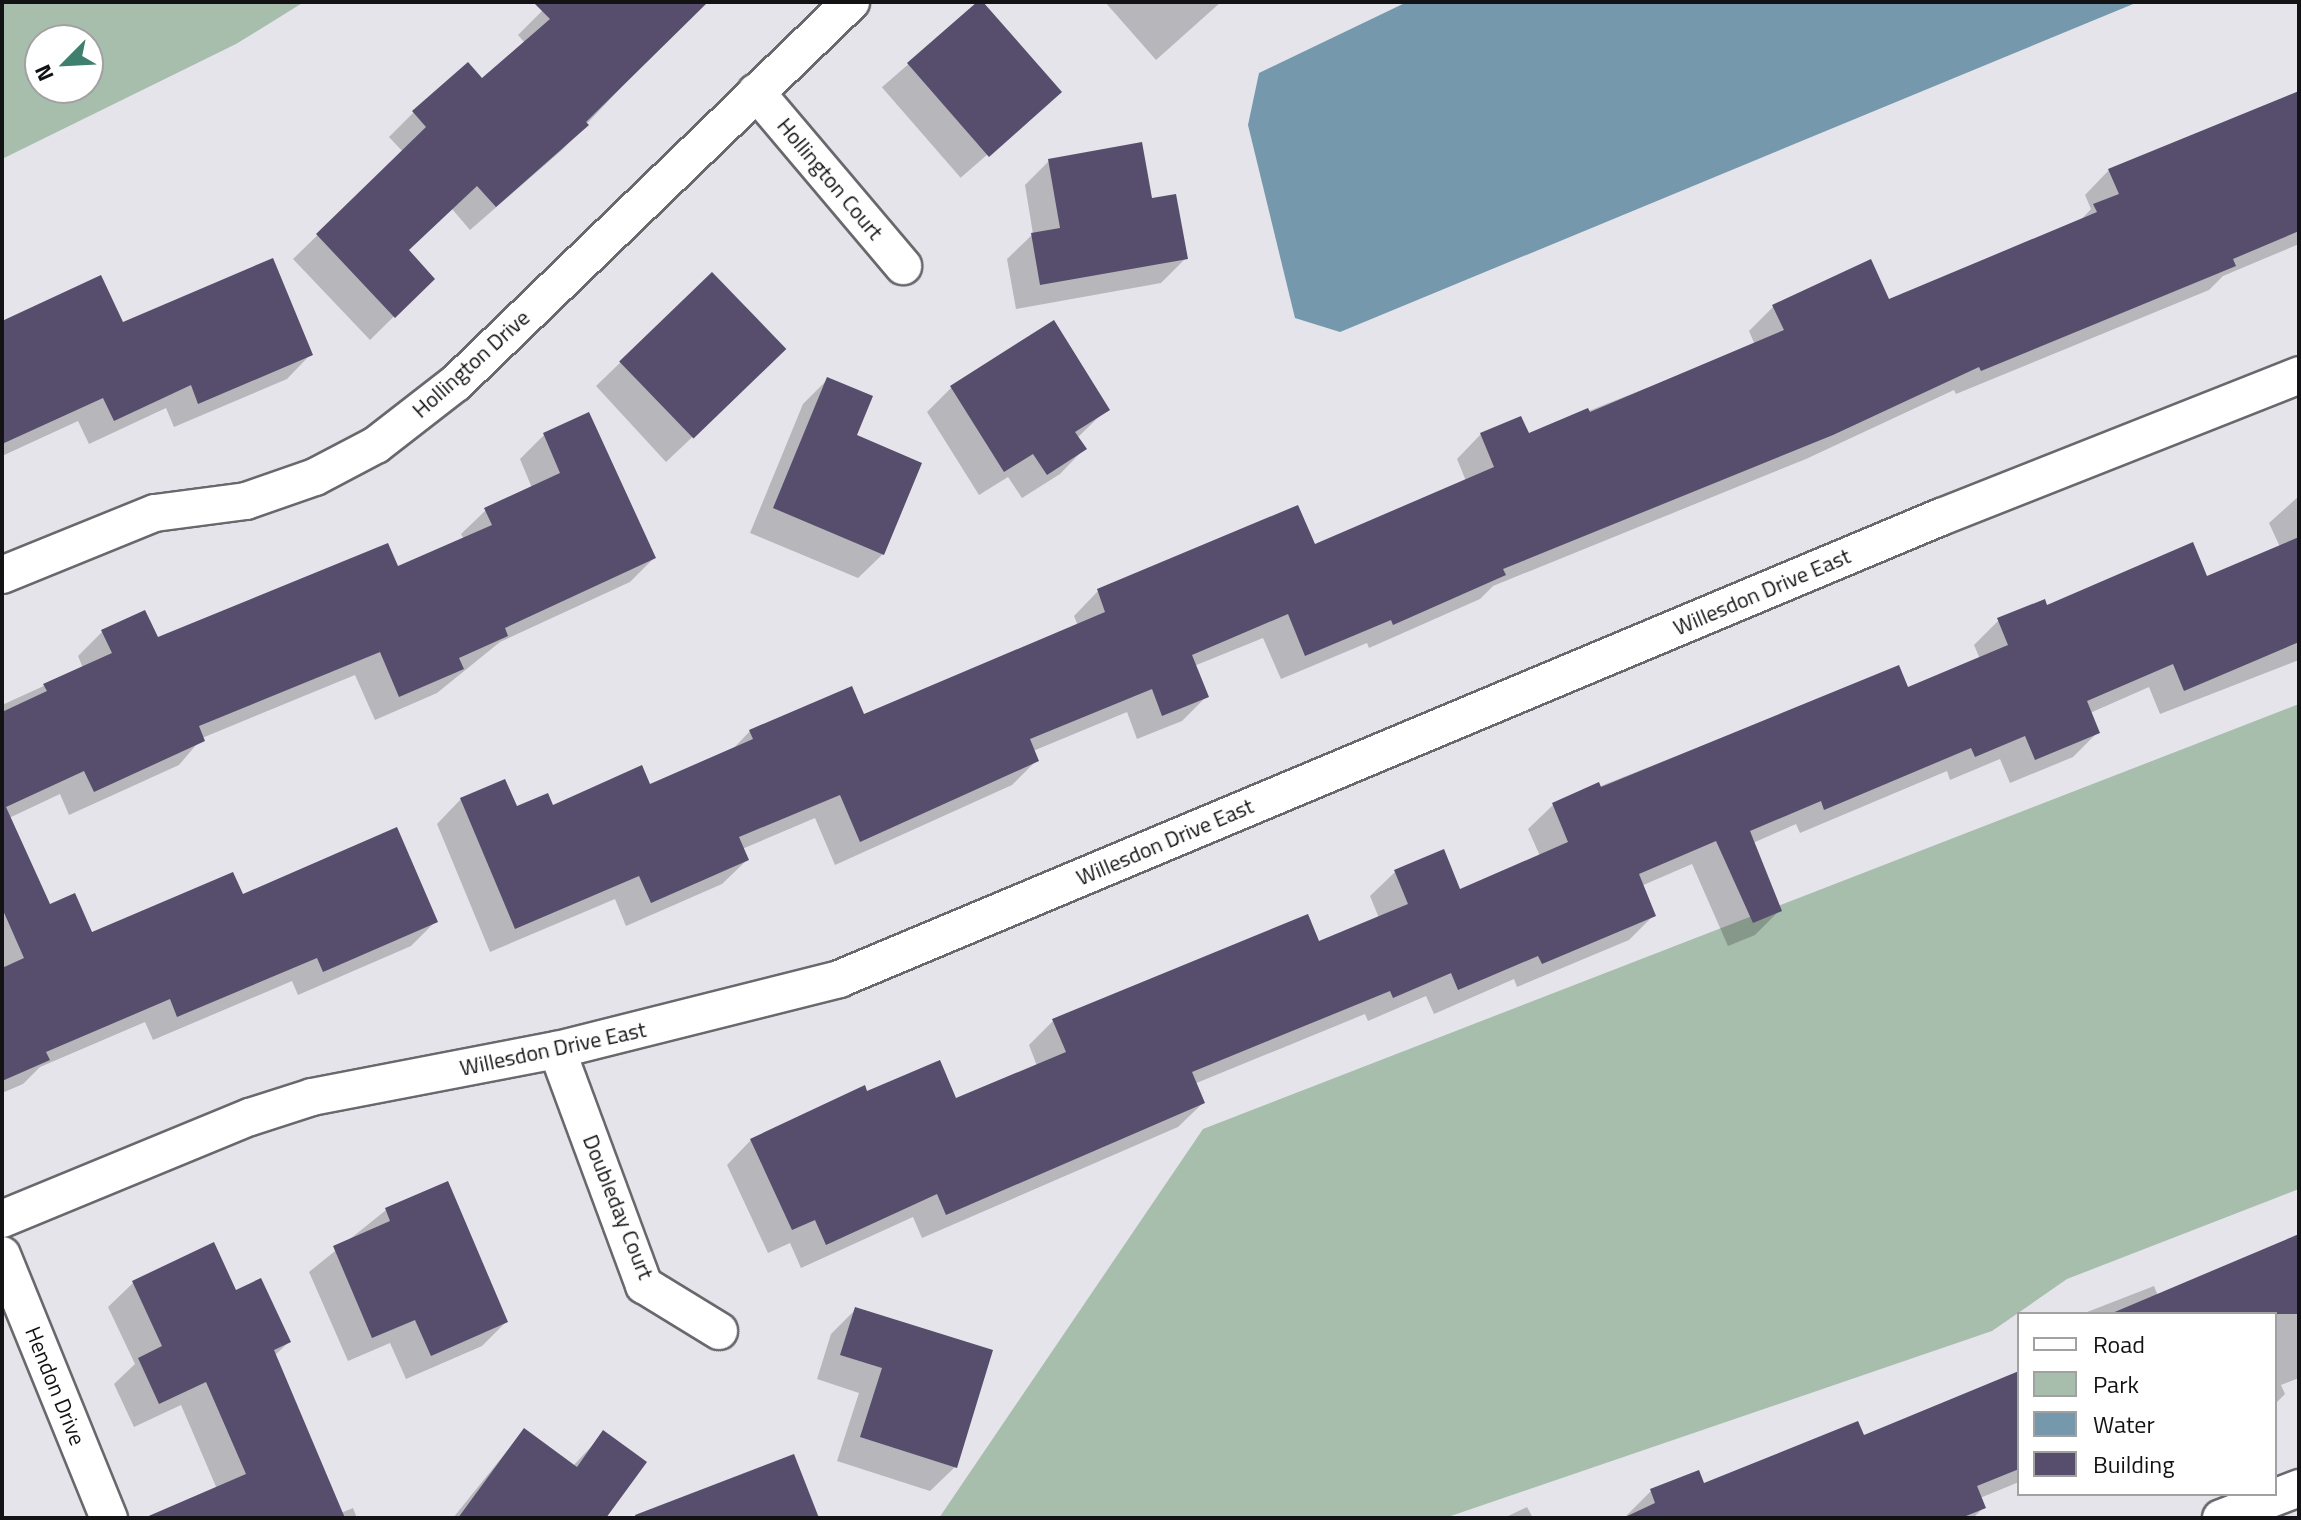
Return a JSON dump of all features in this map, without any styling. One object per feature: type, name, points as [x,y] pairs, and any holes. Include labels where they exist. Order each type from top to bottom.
[{"type":"street","name":"Hollington Drive","points":[[2,575],[155,513],[246,501],[315,477],[376,445],[456,383],[851,2]]},
{"type":"street","name":"Hollington Court","points":[[756,92],[903,266]]},
{"type":"street","name":"Willesdon Drive East","points":[[2,1219],[250,1117],[312,1097],[557,1050],[839,979],[1926,523],[2299,375]]},
{"type":"street","name":"Doubleday Court","points":[[557,1050],[644,1285],[719,1331]]},
{"type":"street","name":"Hendon Drive","points":[[2,1255],[109,1518]]},
{"type":"street","points":[[2221,1518],[2299,1488]]},
{"type":"green space","points":[[2,2],[304,2],[236,44],[2,159]]},
{"type":"green space","points":[[2299,704],[2299,1189],[2067,1279],[1992,1331],[1445,1518],[939,1518],[1203,1129]]},
{"type":"water","points":[[1407,2],[2138,2],[1340,332],[1295,318],[1248,125],[1259,73]]},
{"type":"building","points":[[533,2],[708,2],[586,122],[589,125],[496,207],[477,186],[409,250],[435,279],[395,318],[316,234],[426,127],[412,111],[468,62],[482,78],[550,19]]},
{"type":"building","points":[[977,2],[983,2],[1062,92],[989,157],[907,63]]},
{"type":"building","points":[[2299,91],[2299,231],[2233,259],[2236,266],[1981,371],[1979,367],[1833,435],[1503,569],[1506,575],[1393,625],[1391,620],[1305,656],[1288,614],[1192,655],[1209,697],[1162,716],[1152,689],[1030,739],[1039,761],[860,842],[840,795],[739,837],[749,860],[651,903],[639,876],[515,929],[460,798],[505,779],[517,806],[548,793],[553,805],[642,765],[650,784],[753,739],[749,730],[852,686],[864,714],[1105,612],[1097,589],[1298,505],[1315,544],[1494,467],[1480,433],[1521,416],[1529,433],[1588,408],[1590,412],[1784,330],[1772,305],[1871,259],[1889,299],[2097,212],[2093,204],[2119,194],[2108,169]]},
{"type":"building","points":[[1142,142],[1152,198],[1176,194],[1188,259],[1040,285],[1031,233],[1060,228],[1048,159]]},
{"type":"building","points":[[273,258],[313,355],[198,404],[191,385],[114,421],[103,398],[2,444],[2,321],[101,275],[123,322]]},
{"type":"building","points":[[712,272],[786,349],[694,439],[619,362]]},
{"type":"building","points":[[1054,320],[1110,410],[1075,432],[1087,449],[1047,475],[1033,454],[1004,472],[950,386]]},
{"type":"building","points":[[827,377],[873,396],[857,435],[922,463],[884,555],[773,508]]},
{"type":"building","points":[[589,412],[656,558],[505,628],[508,636],[459,658],[464,669],[399,697],[380,652],[199,726],[205,741],[94,792],[84,771],[6,807],[50,904],[75,893],[92,932],[233,872],[243,894],[397,827],[438,922],[323,972],[317,958],[177,1017],[170,999],[46,1052],[50,1060],[2,1081],[2,968],[24,958],[2,908],[2,712],[47,691],[43,684],[112,653],[101,630],[145,610],[158,637],[388,543],[398,566],[492,525],[484,508],[560,473],[543,433]]},
{"type":"building","points":[[2299,537],[2299,642],[2184,691],[2173,664],[2087,701],[2100,733],[2035,760],[2025,736],[1975,757],[1971,748],[1824,810],[1821,801],[1750,831],[1782,911],[1753,923],[1716,841],[1639,874],[1656,916],[1542,964],[1538,956],[1458,990],[1451,973],[1393,998],[1390,991],[1192,1072],[1205,1103],[946,1215],[937,1194],[826,1245],[815,1220],[792,1230],[750,1139],[865,1085],[867,1091],[940,1060],[956,1098],[1066,1052],[1052,1019],[1308,914],[1319,941],[1408,904],[1394,870],[1444,849],[1460,889],[1568,842],[1552,803],[1599,782],[1601,787],[1899,665],[1908,687],[2008,645],[1997,618],[2045,599],[2047,605],[2193,542],[2207,576]]},
{"type":"building","points":[[448,1181],[508,1322],[431,1356],[415,1320],[372,1338],[333,1246],[390,1221],[385,1208]]},
{"type":"building","points":[[2299,1234],[2299,1314],[2115,1312]]},
{"type":"building","points":[[214,1242],[236,1290],[261,1278],[291,1342],[274,1350],[345,1518],[144,1518],[246,1474],[206,1382],[159,1404],[138,1358],[162,1346],[132,1281]]},
{"type":"building","points":[[855,1307],[993,1350],[957,1468],[860,1437],[882,1368],[840,1355]]},
{"type":"building","points":[[2017,1372],[2017,1470],[1977,1486],[1986,1508],[1961,1518],[1623,1518],[1655,1503],[1650,1489],[1699,1470],[1704,1483],[1858,1421],[1864,1435]]},
{"type":"building","points":[[524,1428],[577,1467],[603,1430],[647,1462],[606,1518],[458,1518]]},
{"type":"building","points":[[794,1454],[819,1518],[636,1518],[635,1515]]}]
